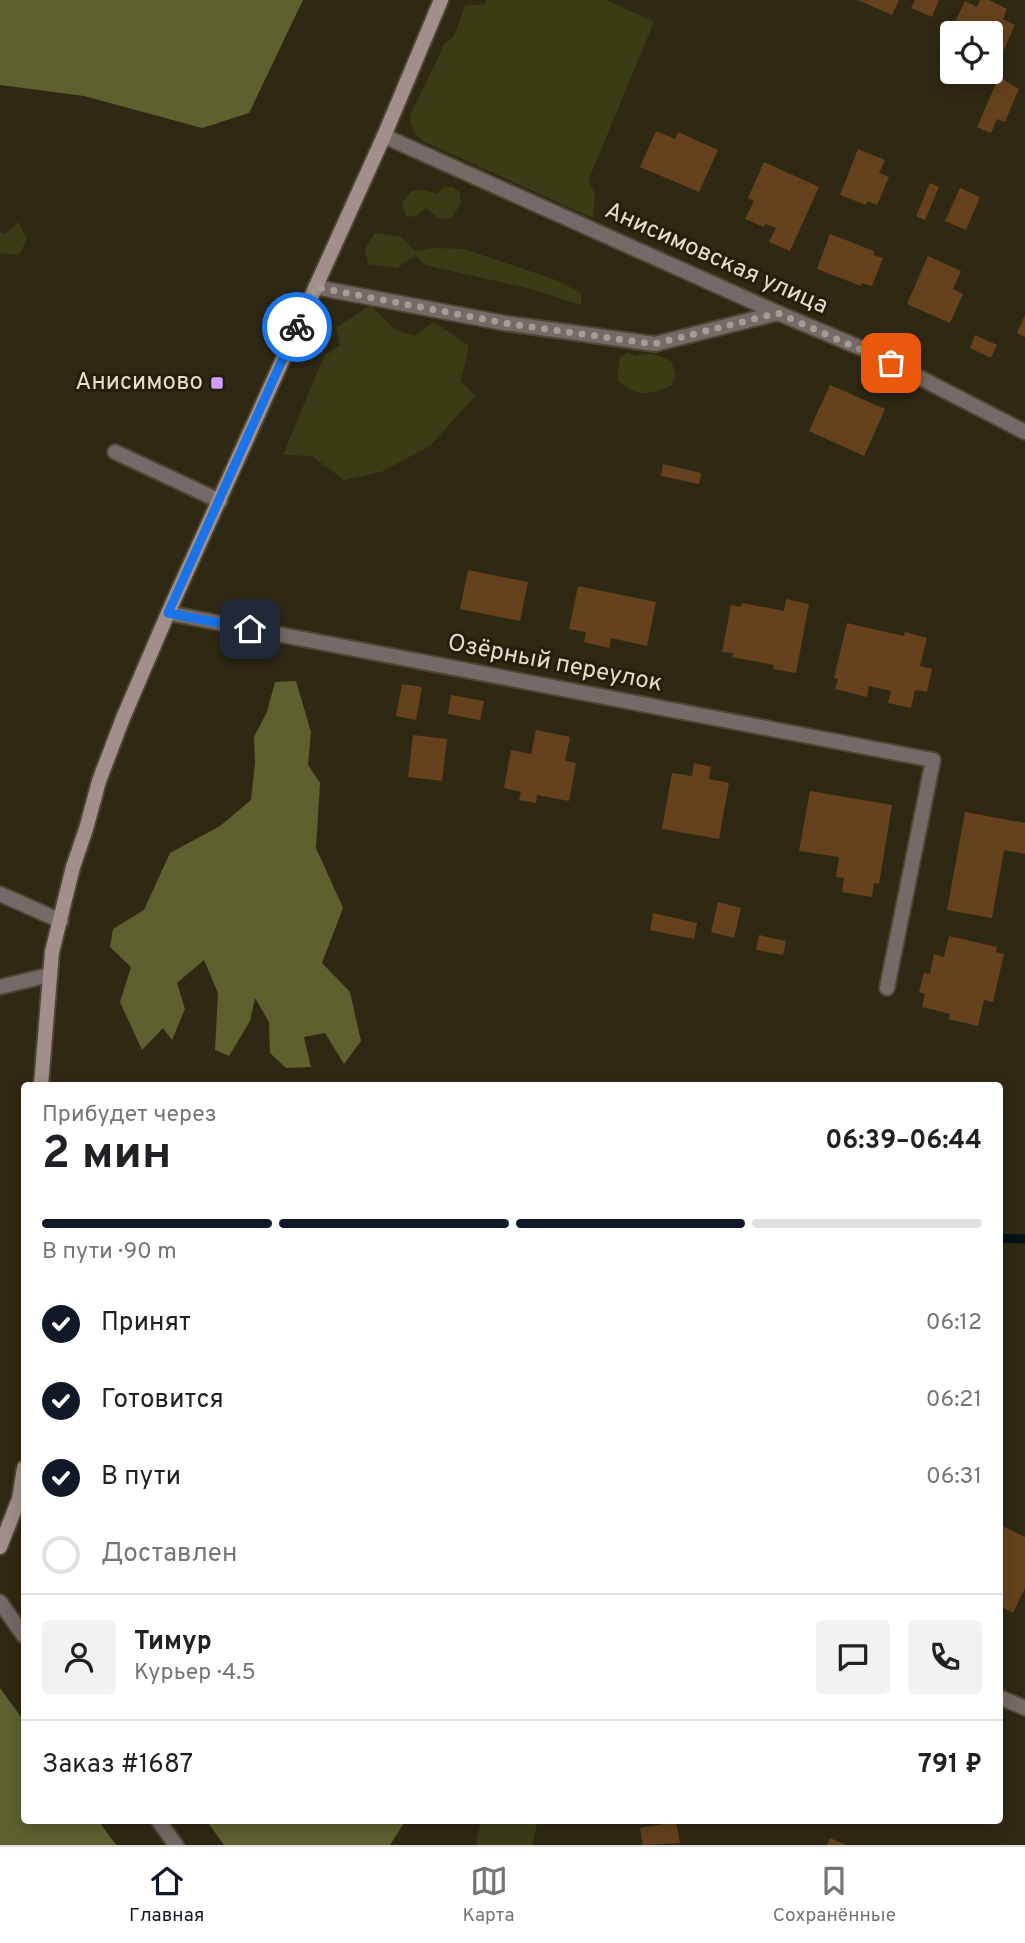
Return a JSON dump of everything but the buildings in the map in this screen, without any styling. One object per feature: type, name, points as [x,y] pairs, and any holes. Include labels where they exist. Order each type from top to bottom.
[{"type":"main road","points":[[41,1082],[52,952],[73,867],[99,781],[168,613],[384,136],[442,0]]},
{"type":"main road","points":[[0,1546],[19,1499],[21,1487]]},
{"type":"street","name":"Анисимовская улица","points":[[384,136],[868,351],[1025,432]]},
{"type":"street","points":[[315,287],[504,323],[654,344],[778,313]]},
{"type":"street","points":[[115,452],[220,501]]},
{"type":"street","name":"Озёрный переулок","points":[[168,613],[933,760],[887,988]]},
{"type":"street","points":[[0,894],[61,921]]},
{"type":"street","points":[[0,986],[49,975]]},
{"type":"street","points":[[0,1602],[21,1632]]},
{"type":"street","points":[[1003,1699],[1025,1708]]},
{"type":"street","points":[[161,1824],[176,1845]]},
{"type":"green space","points":[[0,0],[303,0],[249,113],[202,128],[84,96],[0,85]]},
{"type":"green space","points":[[486,0],[606,0],[654,22],[588,181],[595,194],[593,218],[429,144],[413,130],[410,116],[445,43],[454,36],[465,6],[484,4]]},
{"type":"green space","points":[[443,187],[453,187],[460,193],[461,204],[451,218],[439,219],[426,208],[416,216],[406,217],[402,203],[412,191],[424,190],[437,194]]},
{"type":"green space","points":[[18,222],[27,239],[19,255],[0,253],[0,232],[5,234]]},
{"type":"green space","points":[[375,233],[401,237],[415,251],[433,248],[464,249],[556,280],[581,293],[581,305],[531,289],[425,265],[415,255],[397,268],[368,264],[365,249]]},
{"type":"green space","points":[[370,305],[396,330],[414,336],[434,322],[469,346],[461,381],[475,396],[430,446],[381,472],[344,480],[312,456],[283,455],[324,356],[340,345],[336,328]]},
{"type":"green space","points":[[628,352],[636,356],[655,354],[672,362],[675,376],[671,386],[643,393],[631,390],[617,380],[620,358]]},
{"type":"green space","points":[[296,681],[311,732],[308,765],[320,783],[316,848],[343,908],[322,963],[350,992],[361,1041],[344,1064],[325,1033],[304,1037],[311,1067],[286,1068],[270,1053],[269,1022],[255,998],[250,1021],[229,1056],[215,1050],[218,993],[204,960],[177,983],[185,1009],[172,1040],[163,1028],[142,1050],[120,1002],[131,967],[110,947],[113,929],[144,910],[170,853],[220,826],[251,800],[255,763],[254,737],[267,712],[275,682]]},
{"type":"green space","points":[[0,1688],[21,1717],[21,1824],[101,1824],[116,1845],[0,1845]]},
{"type":"green space","points":[[209,1824],[403,1824],[390,1845],[224,1845]]},
{"type":"green space","points":[[480,1824],[537,1824],[532,1845],[476,1845]]},
{"type":"waterway","points":[[1003,1238],[1025,1239]]},
{"type":"way so far","points":[[297,327],[315,287],[504,323],[654,344],[778,313],[891,363]]},
{"type":"place","name":"Анисимово","points":[[217,383]]},
{"type":"route","points":[[250,629],[168,613],[297,327]]}]
